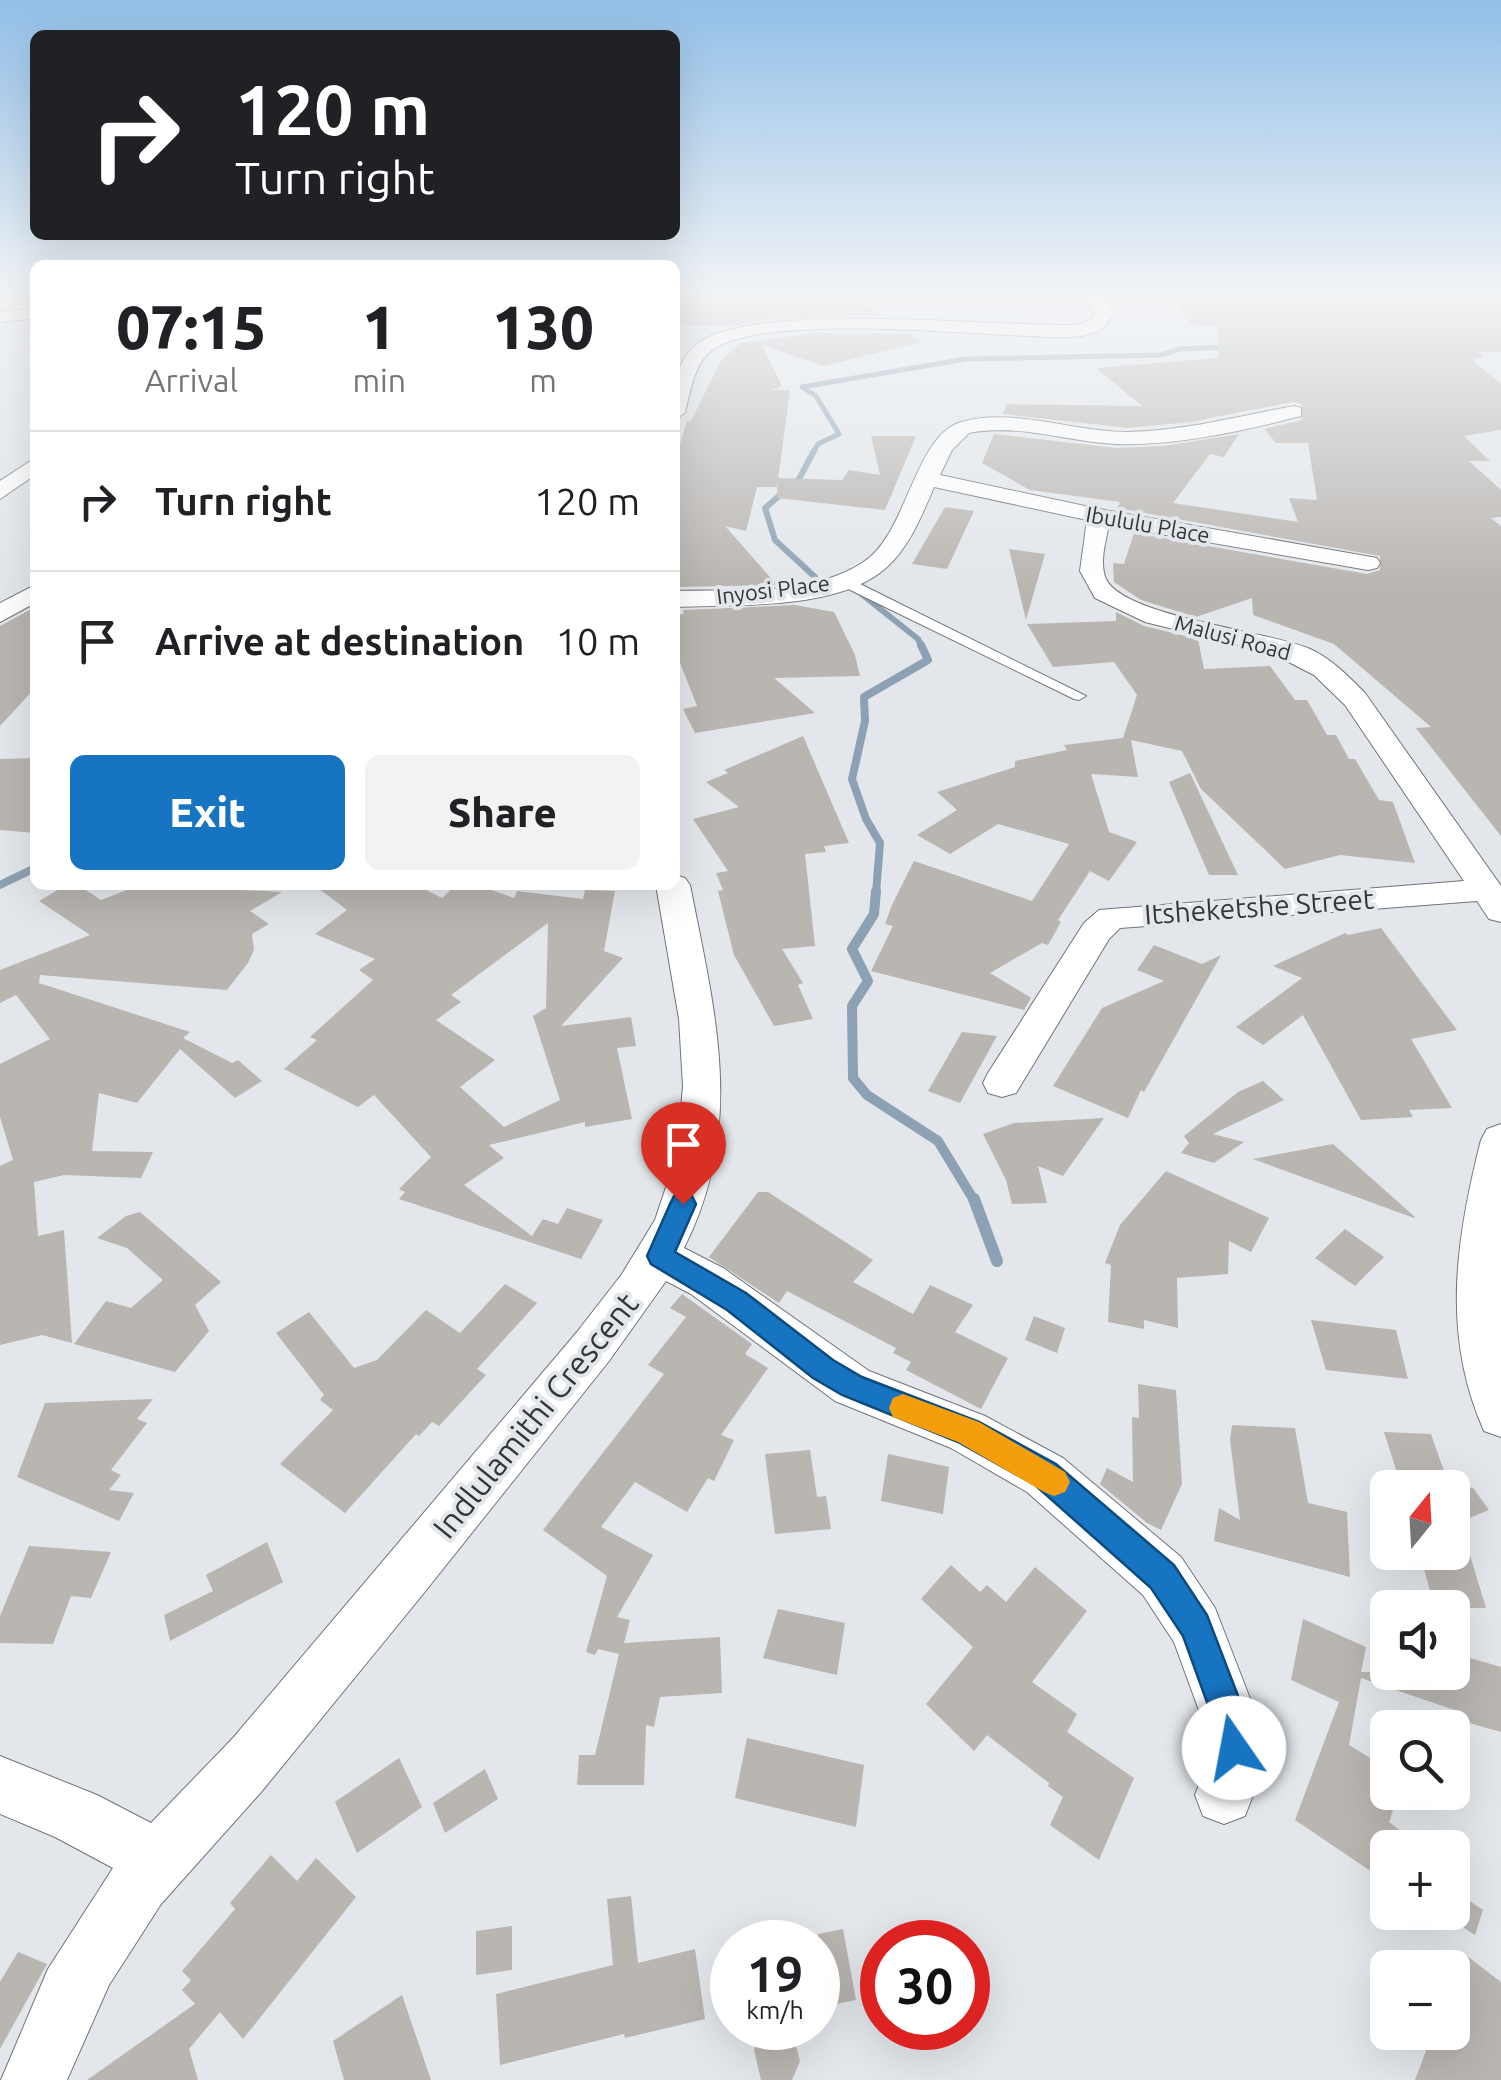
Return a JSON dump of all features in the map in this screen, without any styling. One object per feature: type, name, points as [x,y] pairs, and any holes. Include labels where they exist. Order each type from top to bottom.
[{"type":"street","name":"Inyosi Place","points":[[680,599],[795,591],[843,581],[880,563],[894,548],[949,435],[967,427],[995,426],[1096,437],[1168,436],[1294,412]]},
{"type":"street","points":[[0,492],[30,468]]},
{"type":"street","name":"Ibululu Place","points":[[928,479],[1099,516],[1368,563]]},
{"type":"street","name":"Malusi Road","points":[[1099,516],[1093,569],[1101,590],[1132,608],[1265,642],[1299,654],[1322,668],[1355,699],[1494,901]]},
{"type":"street","points":[[0,614],[30,595]]},
{"type":"street","name":"Indlulamithi Crescent","points":[[34,2080],[67,2000],[95,1948],[158,1860],[259,1751],[478,1488],[660,1256],[690,1184],[701,1118],[699,1026],[674,890]]},
{"type":"street","name":"Itsheketshe Street","points":[[1002,1083],[1096,931],[1111,918],[1494,901]]},
{"type":"street","points":[[1501,1140],[1478,1233],[1474,1298],[1482,1356],[1501,1415]]},
{"type":"street","points":[[660,1256],[736,1301],[823,1369],[852,1386],[968,1432],[1046,1474],[1162,1576],[1196,1627],[1233,1727],[1231,1777],[1224,1796]]},
{"type":"street","points":[[0,1785],[76,1816],[158,1860]]},
{"type":"lane","points":[[843,581],[1079,696]]},
{"type":"building","points":[[704,394],[789,394],[777,487],[757,487],[746,531],[725,526],[777,585],[680,587],[680,444],[687,421],[691,421]]},
{"type":"building","points":[[1128,394],[1501,394],[1501,430],[1464,436],[1490,461],[1469,461],[1501,490],[1501,517],[1491,518],[1501,526],[1501,836],[1416,728],[1431,727],[1334,644],[1253,615],[1252,598],[1196,617],[1141,600],[1114,582],[1113,563],[1124,564],[1134,533],[1367,574],[1380,570],[1380,556],[1117,508],[1120,502],[1030,490],[982,463],[994,434],[1116,448],[1163,446],[1239,434],[1224,457],[1210,454],[1173,503],[1298,522],[1289,498],[1317,500],[1308,443],[1276,443],[1264,429],[1302,420],[1302,404],[1293,402],[1190,422],[1128,428],[1003,414],[1007,404],[1142,406]]},
{"type":"building","points":[[871,436],[916,436],[885,510],[777,498],[778,478],[842,480],[849,470],[880,475]]},
{"type":"building","points":[[945,507],[974,511],[947,569],[912,564]]},
{"type":"building","points":[[1009,549],[1045,554],[1026,620]]},
{"type":"building","points":[[795,605],[834,612],[855,655],[860,676],[774,678],[815,713],[695,733],[683,709],[697,706],[680,663],[683,610]]},
{"type":"building","points":[[30,610],[30,693],[0,726],[0,626]]},
{"type":"building","points":[[1116,612],[1144,626],[1198,639],[1204,669],[1270,666],[1295,700],[1307,700],[1327,735],[1336,735],[1379,800],[1393,802],[1415,863],[1340,855],[1285,869],[1201,789],[1182,751],[1131,740],[1138,777],[1091,774],[1109,832],[1137,842],[1109,881],[1090,871],[1058,920],[1061,922],[1048,945],[1042,943],[990,973],[1031,998],[1024,1010],[871,971],[893,926],[885,924],[892,905],[914,861],[1032,901],[1069,844],[998,824],[950,854],[917,835],[957,810],[937,792],[1015,767],[1015,761],[1067,750],[1064,745],[1123,738],[1137,695],[1114,662],[1053,667],[1027,624],[1116,621]]},
{"type":"building","points":[[803,736],[849,843],[824,846],[826,852],[805,854],[815,946],[782,949],[803,983],[798,985],[813,1019],[774,1026],[734,955],[718,891],[723,890],[716,873],[728,871],[693,819],[739,807],[706,782],[728,773],[724,770]]},
{"type":"building","points":[[30,758],[30,833],[0,830],[0,759]]},
{"type":"building","points":[[1190,773],[1238,875],[1209,875],[1169,782]]},
{"type":"building","points":[[58,890],[86,890],[101,900],[127,890],[282,892],[250,911],[269,924],[252,934],[254,950],[227,990],[40,975],[39,983],[190,1032],[183,1038],[232,1063],[238,1060],[262,1081],[235,1098],[180,1049],[137,1103],[99,1093],[92,1151],[153,1152],[141,1178],[64,1175],[34,1182],[38,1236],[64,1230],[72,1343],[42,1335],[0,1345],[0,1166],[13,1160],[0,1117],[0,1064],[50,1039],[16,995],[0,1003],[0,970],[90,935],[39,901]]},
{"type":"building","points":[[321,890],[426,890],[442,898],[451,890],[491,890],[514,898],[517,891],[583,899],[585,890],[615,891],[604,951],[623,958],[561,1026],[631,1017],[636,1046],[617,1048],[632,1119],[585,1127],[585,1122],[489,1145],[504,1158],[464,1185],[532,1236],[543,1219],[558,1224],[567,1208],[603,1220],[581,1259],[399,1199],[405,1192],[399,1189],[431,1157],[374,1095],[358,1107],[284,1069],[317,1040],[310,1037],[373,980],[359,970],[375,959],[315,934],[347,910]],"holes":[[[548,923],[546,1008],[533,1016],[560,1100],[504,1127],[460,1087],[495,1060],[436,1020],[461,1002],[451,995]]]},
{"type":"building","points":[[1381,928],[1457,1030],[1411,1039],[1452,1108],[1409,1110],[1413,1117],[1361,1120],[1303,1015],[1263,1045],[1236,1027],[1302,978],[1273,966],[1345,933]]},
{"type":"building","points":[[1154,945],[1202,964],[1221,955],[1128,1118],[1053,1086],[1102,1008],[1164,981],[1137,970]]},
{"type":"building","points":[[962,1032],[997,1036],[960,1103],[928,1091]]},
{"type":"building","points":[[1263,1081],[1284,1100],[1213,1134],[1244,1142],[1214,1163],[1181,1153],[1189,1143],[1184,1136],[1238,1092]]},
{"type":"building","points":[[1104,1118],[1063,1176],[1038,1166],[1047,1203],[1012,1204],[1006,1180],[983,1134],[1014,1123]]},
{"type":"building","points":[[1333,1144],[1415,1217],[1253,1159]]},
{"type":"building","points":[[1166,1171],[1269,1218],[1251,1252],[1229,1241],[1228,1274],[1177,1278],[1178,1328],[1144,1320],[1144,1329],[1108,1322],[1111,1265],[1105,1263],[1120,1225]]},
{"type":"building","points":[[758,1192],[768,1192],[873,1260],[853,1282],[913,1314],[930,1285],[973,1305],[955,1332],[1008,1358],[981,1409],[906,1370],[911,1362],[893,1353],[896,1348],[787,1291],[779,1303],[709,1257]]},
{"type":"building","points":[[140,1212],[221,1282],[195,1305],[209,1331],[175,1372],[74,1344],[106,1301],[131,1308],[163,1280],[127,1248],[97,1238],[126,1216]]},
{"type":"building","points":[[1345,1229],[1384,1257],[1355,1286],[1315,1258]]},
{"type":"building","points":[[505,1284],[537,1303],[477,1369],[486,1375],[439,1426],[432,1422],[419,1436],[416,1434],[345,1513],[280,1464],[333,1410],[320,1400],[324,1395],[276,1333],[309,1312],[354,1368],[377,1360],[426,1310],[460,1333]]},
{"type":"building","points":[[682,1294],[752,1344],[745,1354],[768,1368],[721,1435],[734,1440],[714,1481],[708,1478],[687,1512],[635,1482],[601,1527],[653,1555],[617,1617],[630,1620],[624,1643],[720,1637],[722,1693],[660,1697],[654,1727],[646,1725],[644,1785],[577,1785],[579,1755],[595,1755],[619,1654],[598,1649],[595,1655],[586,1652],[607,1576],[543,1530],[664,1374],[648,1365],[686,1317],[670,1308]]},
{"type":"building","points":[[1034,1316],[1065,1328],[1057,1353],[1025,1340]]},
{"type":"building","points":[[1311,1320],[1396,1330],[1408,1379],[1326,1370]]},
{"type":"building","points":[[1138,1384],[1176,1390],[1182,1484],[1161,1530],[1100,1484],[1107,1468],[1133,1482],[1132,1417],[1139,1418]]},
{"type":"building","points":[[153,1399],[137,1419],[147,1423],[111,1470],[121,1475],[109,1490],[134,1493],[119,1521],[17,1477],[45,1403]]},
{"type":"building","points":[[1232,1425],[1295,1428],[1308,1503],[1347,1512],[1350,1577],[1214,1541],[1219,1508],[1240,1520],[1230,1440]]},
{"type":"building","points":[[1384,1432],[1431,1434],[1444,1470],[1396,1470]]},
{"type":"building","points":[[810,1450],[817,1497],[826,1496],[831,1529],[775,1534],[765,1454]]},
{"type":"building","points":[[888,1454],[949,1467],[943,1514],[881,1501]]},
{"type":"building","points":[[1470,1487],[1473,1488],[1489,1510],[1470,1518]]},
{"type":"building","points":[[267,1542],[283,1582],[170,1641],[164,1615],[213,1591],[206,1575]]},
{"type":"building","points":[[29,1546],[111,1552],[91,1598],[71,1596],[53,1644],[0,1643],[0,1616]]},
{"type":"building","points":[[1470,1555],[1486,1608],[1470,1608],[1470,1590],[1430,1590],[1424,1570],[1470,1570]]},
{"type":"building","points":[[951,1565],[980,1592],[987,1585],[1006,1602],[1035,1567],[1087,1611],[1032,1682],[1077,1714],[1067,1732],[1134,1778],[1099,1860],[1050,1825],[1063,1797],[1049,1783],[987,1735],[974,1751],[926,1704],[973,1647],[921,1599]]},
{"type":"building","points":[[778,1609],[845,1623],[837,1675],[763,1658]]},
{"type":"building","points":[[1303,1619],[1366,1647],[1361,1672],[1370,1672],[1370,1681],[1361,1678],[1349,1745],[1370,1758],[1370,1810],[1393,1810],[1389,1822],[1399,1830],[1370,1830],[1370,1871],[1295,1820],[1339,1702],[1291,1680]]},
{"type":"building","points":[[1470,1658],[1501,1667],[1501,1732],[1470,1723],[1470,1710],[1454,1710],[1396,1690],[1470,1690]]},
{"type":"building","points":[[747,1738],[864,1765],[856,1827],[735,1798]]},
{"type":"building","points":[[399,1758],[422,1807],[357,1853],[335,1802]]},
{"type":"building","points":[[485,1769],[498,1799],[445,1833],[433,1803]]},
{"type":"building","points":[[271,1855],[297,1881],[316,1858],[356,1897],[243,2039],[220,2012],[189,2049],[198,2080],[87,2080],[195,2004],[182,1990],[191,1980],[182,1971],[235,1909],[230,1903]]},
{"type":"building","points":[[631,1896],[638,1963],[695,1949],[705,2019],[625,2038],[624,2034],[500,2065],[496,1994],[613,1965],[607,1899]]},
{"type":"building","points":[[1470,1901],[1483,1910],[1475,1935],[1467,1930]]},
{"type":"building","points":[[512,1926],[512,1970],[476,1975],[476,1931]]},
{"type":"building","points":[[843,1929],[856,2000],[840,2003]]},
{"type":"building","points":[[18,1952],[47,1964],[0,2049],[0,1982]]},
{"type":"building","points":[[1470,1958],[1501,1982],[1501,2080],[1415,2080],[1426,2050],[1470,2050]]},
{"type":"building","points":[[402,1995],[431,2080],[344,2080],[333,2041]]},
{"type":"building","points":[[754,2050],[797,2050],[800,2061],[792,2080],[761,2080]]},
{"type":"waterway","points":[[813,394],[839,434],[818,444],[813,453]]},
{"type":"waterway","points":[[814,451],[799,479],[765,508],[775,540],[815,577]]},
{"type":"waterway","points":[[859,592],[918,639],[922,648]]},
{"type":"waterway","points":[[876,893],[880,843],[866,819],[852,779],[865,721],[864,697],[928,660],[921,645]]},
{"type":"waterway","points":[[0,885],[30,870]]},
{"type":"waterway","points":[[876,891],[874,914],[852,949],[868,981],[852,1006],[853,1078],[867,1095],[938,1141],[975,1202]]},
{"type":"waterway","points":[[974,1199],[997,1261]]},
{"type":"slow traffic","points":[[903,1408],[1007,1451],[1054,1482]]},
{"type":"route","points":[[683,1204],[660,1256],[736,1301],[823,1369],[852,1386],[968,1432],[1046,1474],[1162,1576],[1196,1627],[1233,1727],[1234,1748]]}]
